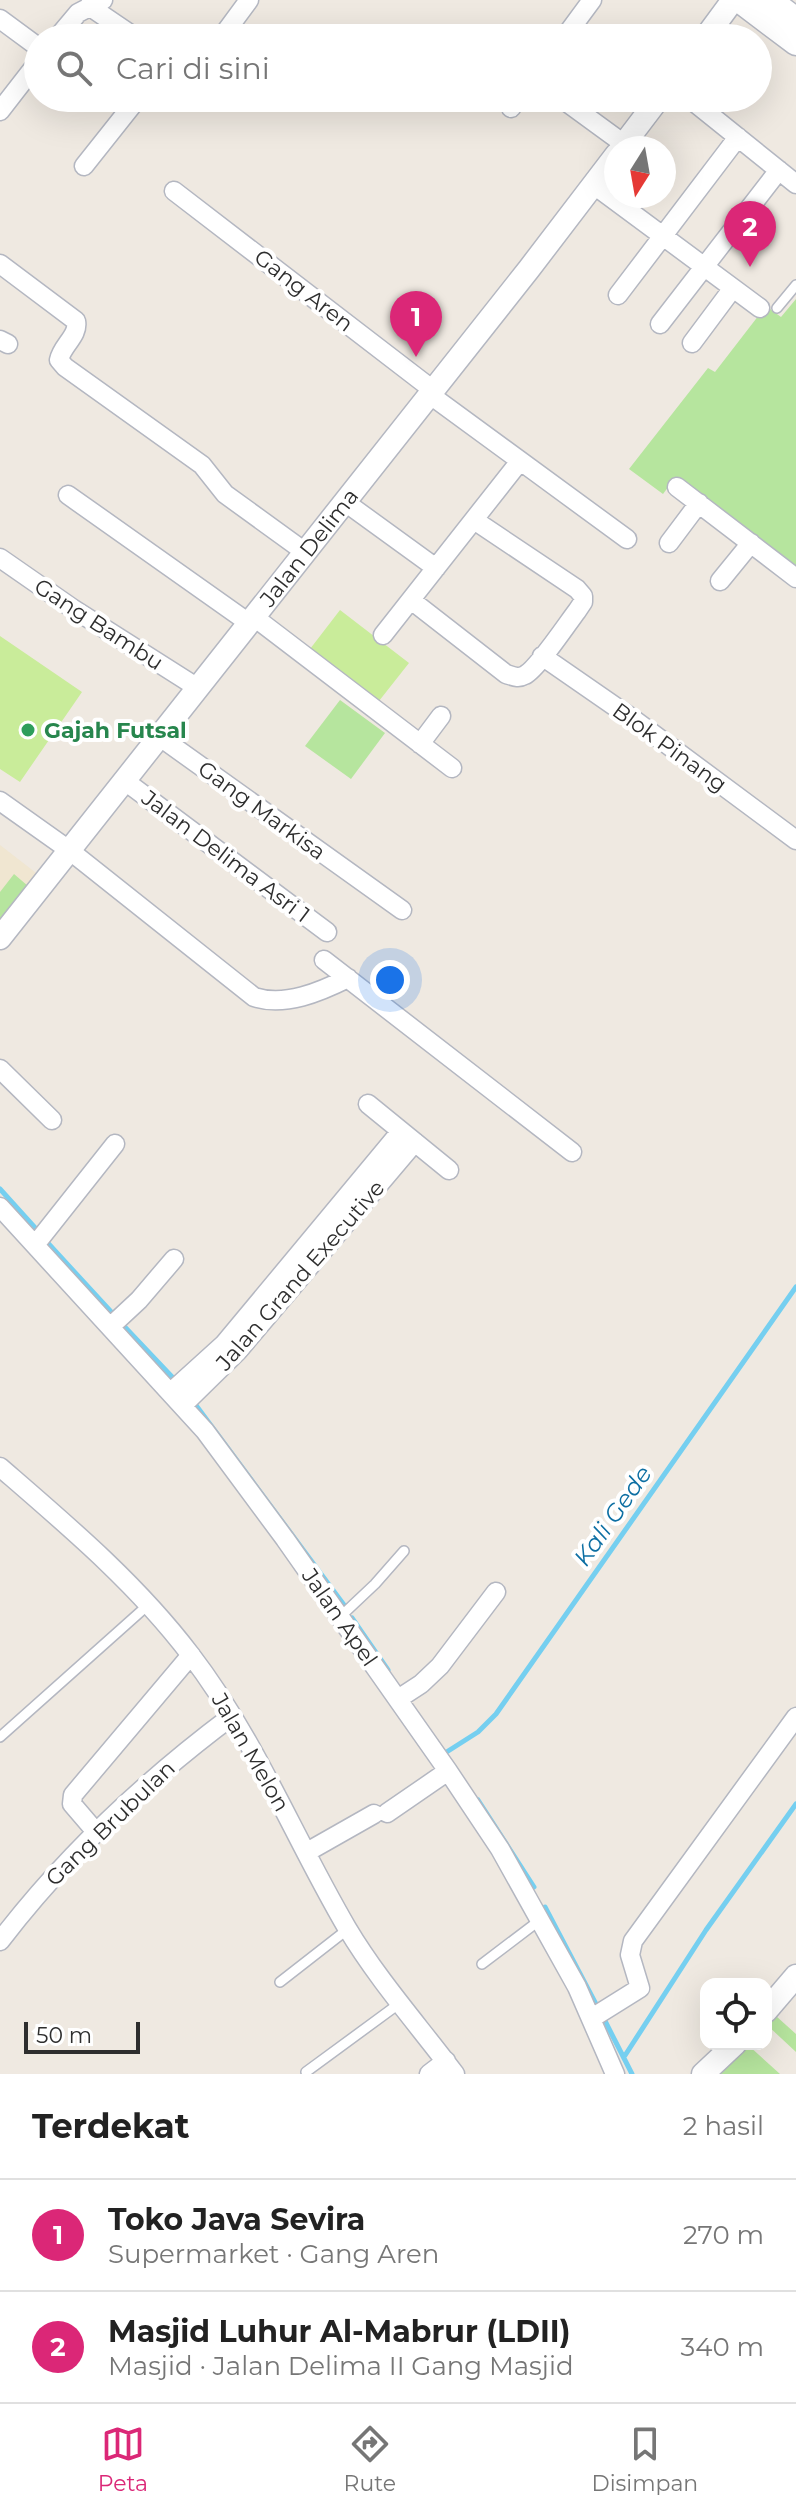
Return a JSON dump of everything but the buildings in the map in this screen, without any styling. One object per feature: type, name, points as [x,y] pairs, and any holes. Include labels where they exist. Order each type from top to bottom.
[{"type":"main road","points":[[736,0],[769,24]]},
{"type":"main road","points":[[770,0],[796,20]]},
{"type":"main road","points":[[772,26],[796,43]]},
{"type":"street","points":[[231,24],[249,0]]},
{"type":"street","points":[[574,24],[592,0]]},
{"type":"street","points":[[716,24],[736,0]]},
{"type":"street","points":[[69,24],[78,13],[96,3],[120,24]]},
{"type":"street","points":[[0,19],[24,37]]},
{"type":"street","points":[[0,111],[24,80]]},
{"type":"street","points":[[84,166],[127,112]]},
{"type":"street","points":[[577,112],[606,136]]},
{"type":"street","name":"Jalan Delima","points":[[631,136],[649,112]]},
{"type":"street","points":[[707,112],[796,184]]},
{"type":"street","points":[[618,295],[738,137]]},
{"type":"street","points":[[660,324],[779,170]]},
{"type":"street","name":"Jalan Delima","points":[[0,938],[604,172]]},
{"type":"street","points":[[594,185],[733,288],[769,308]]},
{"type":"street","name":"Gang Aren","points":[[174,191],[520,461],[627,539]]},
{"type":"street","points":[[0,264],[71,315],[78,324],[60,355],[62,365],[202,465],[225,494],[305,552]]},
{"type":"street","points":[[692,343],[733,288]]},
{"type":"street","points":[[383,635],[520,461]]},
{"type":"street","points":[[677,487],[796,578]]},
{"type":"street","points":[[68,495],[252,620],[452,768]]},
{"type":"street","points":[[345,502],[436,568]]},
{"type":"street","points":[[669,543],[699,503]]},
{"type":"street","points":[[411,600],[511,676],[519,677],[527,673],[542,656],[577,611],[583,596],[474,520]]},
{"type":"street","points":[[720,581],[751,543]]},
{"type":"street","name":"Gang Bambu","points":[[0,558],[198,688]]},
{"type":"street","name":"Blok Pinang","points":[[542,656],[657,736],[796,840]]},
{"type":"street","points":[[420,744],[441,716]]},
{"type":"street","name":"Gang Markisa","points":[[160,737],[402,910]]},
{"type":"street","name":"Jalan Delima Asri 1","points":[[125,781],[327,932]]},
{"type":"street","points":[[0,801],[69,850],[254,997],[297,998],[348,978]]},
{"type":"street","points":[[324,960],[572,1152]]},
{"type":"street","points":[[0,1069],[52,1120]]},
{"type":"street","points":[[368,1104],[449,1170]]},
{"type":"street","name":"Jalan Grand Executive","points":[[177,1399],[238,1351],[302,1262],[408,1137]]},
{"type":"street","points":[[35,1245],[115,1144]]},
{"type":"street","name":"Jalan Apel","points":[[0,1207],[116,1322],[237,1472],[340,1617],[500,1849],[598,2015],[615,2074]]},
{"type":"street","points":[[116,1322],[174,1259]]},
{"type":"street","name":"Jalan Melon","points":[[0,1467],[103,1560],[148,1605],[191,1655],[262,1764],[348,1929],[450,2068]]},
{"type":"street","points":[[398,1699],[421,1684],[440,1666],[496,1592]]},
{"type":"street","points":[[96,1832],[72,1804],[73,1795],[191,1655]]},
{"type":"street","name":"Gang Brubulan","points":[[0,1941],[7,1920],[96,1832],[173,1761],[232,1716]]},
{"type":"street","points":[[598,2015],[640,1988],[630,1955],[633,1941],[796,1717]]},
{"type":"street","points":[[307,1852],[381,1814],[448,1771]]},
{"type":"street","points":[[772,2004],[796,1976]]},
{"type":"street","points":[[703,2074],[729,2050]]},
{"type":"street","points":[[429,2074],[450,2068]]},
{"type":"lane","points":[[769,308],[796,285]]},
{"type":"lane","points":[[340,1617],[404,1551]]},
{"type":"lane","points":[[0,1737],[148,1605]]},
{"type":"lane","points":[[482,1964],[541,1919]]},
{"type":"lane","points":[[280,1982],[348,1929]]},
{"type":"lane","points":[[306,2072],[400,2003]]},
{"type":"shaded area","points":[[0,845],[40,876],[0,927]]},
{"type":"green space","points":[[796,299],[796,572],[675,478],[663,494],[629,469],[708,368],[715,372],[766,306],[781,317]]},
{"type":"green space","points":[[340,610],[409,663],[379,701],[310,649]]},
{"type":"green space","name":"Gajah Futsal","points":[[0,636],[82,692],[20,782],[0,769]]},
{"type":"green space","points":[[340,700],[385,733],[351,779],[305,746]]},
{"type":"green space","points":[[14,874],[28,886],[0,922],[0,892]]},
{"type":"green space","points":[[776,2016],[796,2034],[796,2052],[772,2030],[772,2020]]},
{"type":"green space","points":[[743,2050],[754,2050],[780,2074],[718,2074]]},
{"type":"waterway","points":[[0,1189],[37,1230]]},
{"type":"waterway","points":[[46,1241],[114,1315]]},
{"type":"waterway","name":"Kali Gede","points":[[445,1753],[478,1732],[496,1714],[796,1287]]},
{"type":"waterway","points":[[121,1323],[175,1380]]},
{"type":"waterway","points":[[195,1404],[344,1605]]},
{"type":"waterway","points":[[352,1618],[388,1670]]},
{"type":"waterway","points":[[478,1800],[534,1887]]},
{"type":"waterway","name":"Kali Gede","points":[[624,2057],[706,1930],[796,1804]]},
{"type":"waterway","points":[[545,1907],[598,2008]]},
{"type":"waterway","points":[[603,2017],[632,2074]]},
{"type":"place","name":"Masjid Luhur Al-Mabrur (LDII)","points":[[750,267]]},
{"type":"place","name":"Toko Java Sevira","points":[[416,357]]},
{"type":"place","name":"Gajah Futsal","points":[[28,730]]}]
